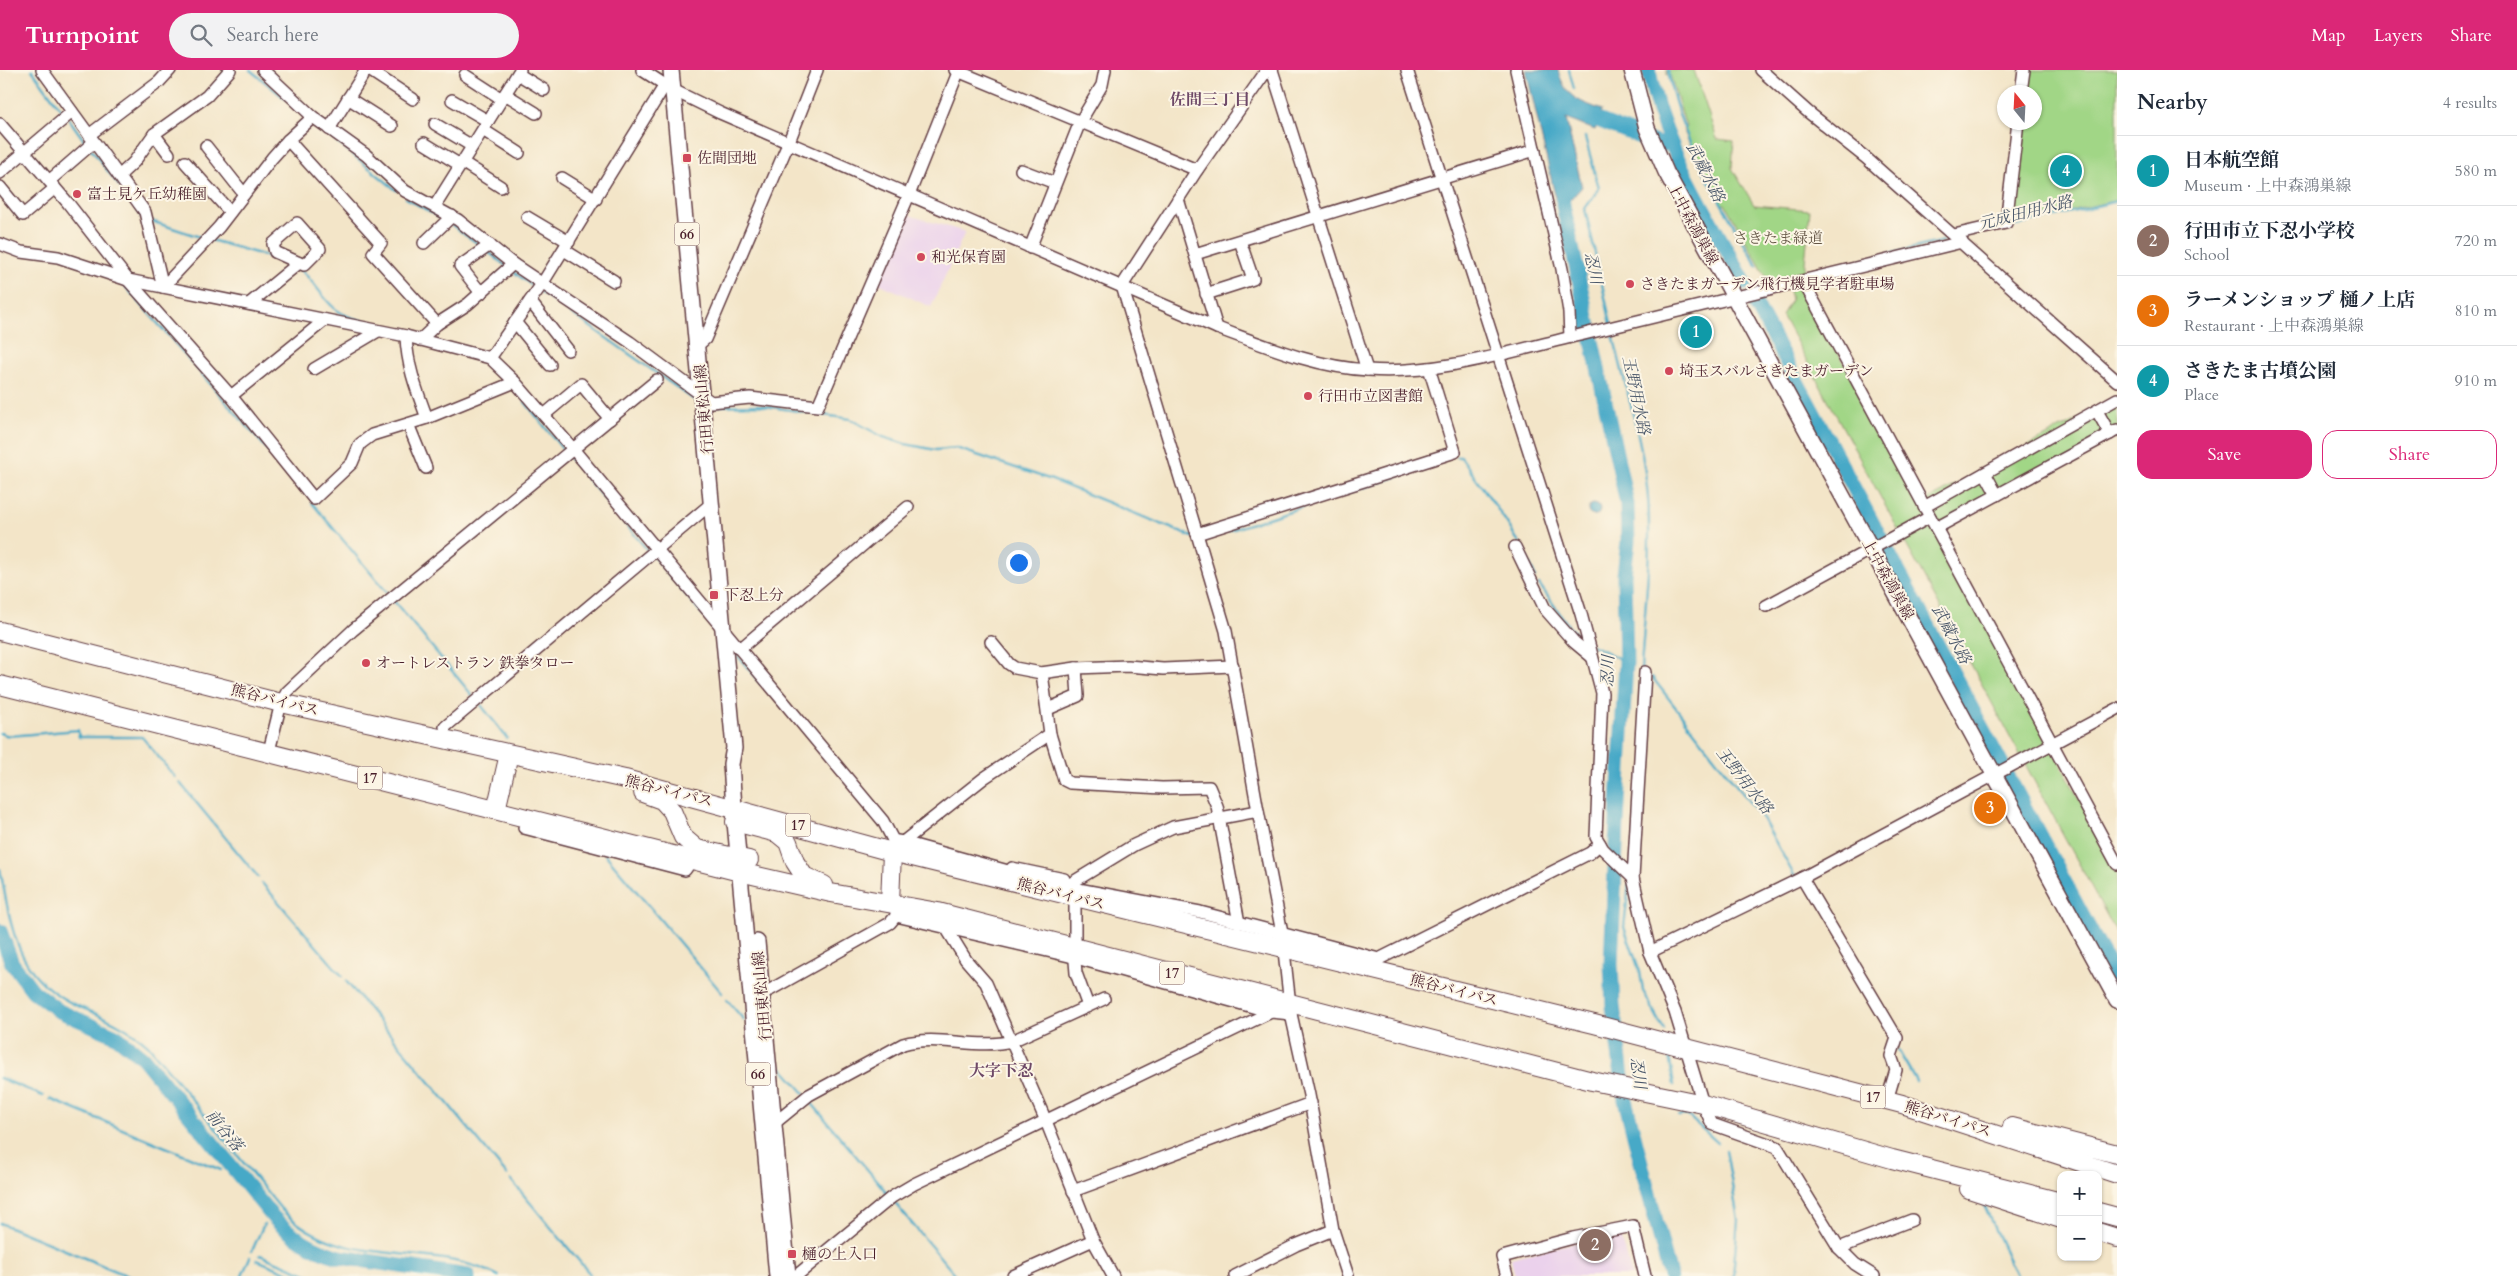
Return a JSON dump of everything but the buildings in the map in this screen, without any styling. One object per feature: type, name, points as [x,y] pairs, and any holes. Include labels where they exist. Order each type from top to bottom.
[{"type":"highway","name":"熊谷バイパス","points":[[0,631],[281,702],[625,779],[740,816],[896,845],[1284,941],[1894,1102],[2117,1174]]},
{"type":"highway","name":"17","points":[[0,685],[269,751],[692,860],[744,866]]},
{"type":"highway","points":[[496,810],[509,754]]},
{"type":"highway","name":"17","points":[[625,779],[639,792],[662,800],[672,811],[683,837],[697,849],[831,893],[1067,945],[1290,1009],[1592,1081],[1703,1104],[1892,1159],[2057,1201]]},
{"type":"highway","name":"17","points":[[740,816],[777,833],[788,842],[804,876],[824,885],[831,893]]},
{"type":"highway","points":[[894,908],[896,845]]},
{"type":"highway","name":"17","points":[[1894,1102],[1932,1105],[2117,1154]]},
{"type":"highway","name":"17","points":[[1892,1159],[1910,1170],[2057,1218]]},
{"type":"highway","points":[[2102,1213],[2117,1216]]},
{"type":"highway","points":[[2102,1233],[2117,1238]]},
{"type":"main road","name":"行田東松山線","points":[[671,70],[669,87],[698,345],[734,748],[731,764],[740,816],[769,1128],[788,1276]]},
{"type":"main road","name":"上中森鴻巣線","points":[[1632,70],[1647,128],[1659,158],[1738,298],[1998,774],[2117,1000]]},
{"type":"main road","name":"行田東松山線","points":[[769,1128],[777,1276]]},
{"type":"street","points":[[42,70],[68,115],[119,176],[146,213],[163,287]]},
{"type":"street","points":[[0,187],[23,215],[90,142],[159,82],[170,70]]},
{"type":"street","points":[[119,176],[134,162],[154,134],[207,96],[230,70]]},
{"type":"street","points":[[262,70],[314,117],[366,155],[405,191],[420,201],[435,206],[452,216],[513,264],[630,342],[703,401],[712,402],[750,398],[818,406],[909,196],[958,71],[1197,170]]},
{"type":"street","points":[[329,129],[367,70],[413,99]]},
{"type":"street","points":[[642,70],[669,87],[788,144],[1217,328],[1311,360],[1367,370],[1407,371],[1498,355],[1738,298],[1958,239],[2006,223],[2017,130]]},
{"type":"street","points":[[698,345],[705,338],[788,144],[817,70]]},
{"type":"street","points":[[1030,248],[1080,122],[1102,85],[1105,70]]},
{"type":"street","points":[[1267,70],[1197,170],[1122,286],[1226,631],[1258,811],[1284,941],[1290,1009],[1311,1103],[1333,1230],[1348,1276]]},
{"type":"street","points":[[1272,70],[1367,370]]},
{"type":"street","points":[[1406,70],[1498,355],[1602,693],[1595,819],[1596,837],[1601,847],[1634,878]]},
{"type":"street","points":[[1516,70],[1563,278],[1572,337]]},
{"type":"street","points":[[1761,70],[1808,112],[1866,158],[2117,381]]},
{"type":"street","points":[[2022,85],[2024,70]]},
{"type":"street","points":[[435,206],[518,71],[544,90]]},
{"type":"street","points":[[465,75],[536,113]]},
{"type":"street","points":[[490,358],[542,284],[669,87]]},
{"type":"street","points":[[348,98],[392,126]]},
{"type":"street","points":[[452,100],[519,153]]},
{"type":"street","points":[[0,173],[68,115]]},
{"type":"street","points":[[163,287],[208,239],[288,140],[314,117]]},
{"type":"street","points":[[0,124],[52,184],[128,280],[231,396],[314,499],[352,463],[360,444],[372,434],[428,418],[512,384]]},
{"type":"street","points":[[435,124],[472,146]]},
{"type":"street","points":[[154,134],[169,154]]},
{"type":"street","points":[[288,140],[381,243],[373,253],[437,324]]},
{"type":"street","points":[[424,143],[501,187]]},
{"type":"street","points":[[206,146],[244,194]]},
{"type":"street","points":[[1195,254],[1534,150]]},
{"type":"street","points":[[185,162],[230,212]]},
{"type":"street","points":[[1021,170],[1055,183]]},
{"type":"street","points":[[562,178],[596,199]]},
{"type":"street","points":[[1178,199],[1217,328]]},
{"type":"street","points":[[424,242],[452,216]]},
{"type":"street","points":[[527,217],[614,281]]},
{"type":"street","points":[[1206,294],[1253,279],[1240,241]]},
{"type":"street","points":[[0,244],[21,252],[58,258],[128,280],[378,331],[402,338],[420,340],[490,358],[512,384],[544,415],[569,453],[740,649],[884,821],[896,845]]},
{"type":"street","points":[[481,292],[460,266],[490,245]]},
{"type":"street","points":[[420,340],[437,324],[468,304],[513,264]]},
{"type":"street","points":[[249,304],[295,266]]},
{"type":"street","points":[[1803,281],[2117,864]]},
{"type":"street","points":[[530,301],[568,350]]},
{"type":"street","points":[[231,396],[325,320]]},
{"type":"street","points":[[515,322],[550,365]]},
{"type":"street","points":[[314,369],[378,331]]},
{"type":"street","points":[[402,338],[412,379],[428,418]]},
{"type":"street","points":[[1197,534],[1455,452],[1430,368]]},
{"type":"street","points":[[269,751],[281,702],[287,692],[353,630],[657,380]]},
{"type":"street","points":[[544,415],[581,384],[610,419]]},
{"type":"street","points":[[1766,606],[1893,538],[1927,512],[1985,473],[2117,399]]},
{"type":"street","points":[[1936,528],[2113,432],[2097,411]]},
{"type":"street","points":[[408,424],[426,468]]},
{"type":"street","points":[[1985,473],[1997,495]]},
{"type":"street","points":[[445,727],[712,503]]},
{"type":"street","points":[[740,649],[908,507]]},
{"type":"street","points":[[1515,547],[1545,609],[1574,642],[1592,657]]},
{"type":"street","points":[[991,642],[1008,664],[1015,668],[1042,673],[1076,668],[1128,666],[1163,669],[1233,666]]},
{"type":"street","points":[[1048,709],[1078,696],[1076,668]]},
{"type":"street","points":[[1645,672],[1634,878],[1650,952],[1688,1049],[1703,1104],[1712,1124],[1777,1147],[1840,1248],[1855,1264],[1870,1275]]},
{"type":"street","points":[[1042,673],[1050,734],[1064,780],[1070,783],[1162,788],[1209,787],[1219,818],[1239,923]]},
{"type":"street","points":[[1650,952],[1802,878],[2117,709]]},
{"type":"street","points":[[896,845],[984,778],[1050,734]]},
{"type":"street","points":[[1065,883],[1134,845],[1165,831],[1258,811]]},
{"type":"street","points":[[524,828],[684,870],[692,860]]},
{"type":"street","points":[[896,845],[1200,912],[1239,923],[1284,941],[1378,959],[1601,847]]},
{"type":"street","points":[[1802,878],[1896,1038],[1891,1056],[1896,1070],[1894,1102]]},
{"type":"street","points":[[1075,903],[1075,939]]},
{"type":"street","points":[[756,994],[890,923],[894,908],[945,926],[1069,956],[1271,1012]]},
{"type":"street","points":[[945,926],[966,960],[986,983],[1046,1121],[1093,1240],[1113,1276]]},
{"type":"street","points":[[1076,961],[1076,973],[1088,1006]]},
{"type":"street","points":[[769,1128],[809,1095],[903,1044],[920,1040],[997,1045],[1012,1041],[1104,999]]},
{"type":"street","points":[[796,1276],[892,1197],[1271,1012],[1290,1009]]},
{"type":"street","points":[[1074,1191],[1311,1103]]},
{"type":"street","points":[[1840,1248],[1912,1220]]},
{"type":"street","points":[[1507,1276],[1502,1257],[1573,1238],[1633,1226],[1645,1276]]},
{"type":"street","points":[[1235,1276],[1296,1245],[1333,1230]]},
{"type":"street","points":[[1012,1276],[1093,1240]]},
{"type":"shaded area","name":"和光保育園","points":[[909,215],[965,232],[931,307],[876,282]]},
{"type":"shaded area","points":[[1620,1232],[1632,1276],[1515,1276],[1511,1258]]},
{"type":"green space","name":"さきたま緑道","points":[[1666,70],[1694,70],[1717,139],[1734,141],[1732,168],[1754,205],[1810,210],[1804,274],[1792,277],[1795,288],[1802,286],[1920,504],[2117,398],[2117,432],[1936,531],[2117,870],[2117,934],[1782,315],[1791,300],[1786,278],[1769,282],[1725,204],[1722,205],[1716,195],[1718,193],[1694,148],[1692,149],[1683,129],[1686,127],[1670,75],[1667,75]]},
{"type":"green space","points":[[2026,70],[2117,70],[2117,200],[2010,225],[2019,130],[2042,130],[2042,85],[2024,85]]},
{"type":"water","points":[[1526,70],[1558,70],[1565,87],[1574,97],[1602,110],[1595,130],[1566,119],[1582,187],[1570,200],[1557,204]]},
{"type":"water","points":[[1594,504],[1600,510],[1594,516],[1588,510]]},
{"type":"waterway","points":[[32,70],[65,115]]},
{"type":"waterway","points":[[250,70],[286,99]]},
{"type":"waterway","name":"玉野用水路","points":[[1569,70],[1574,89]]},
{"type":"waterway","name":"武蔵水路","points":[[1649,70],[1655,99],[1676,154],[1688,180],[1745,283]]},
{"type":"waterway","name":"元成田用水路","points":[[1668,70],[1682,122],[1692,147],[1757,266]]},
{"type":"waterway","points":[[1580,113],[1661,145]]},
{"type":"waterway","points":[[69,119],[86,143]]},
{"type":"waterway","points":[[330,136],[396,190]]},
{"type":"waterway","name":"玉野用水路","points":[[1585,137],[1599,188],[1585,209],[1611,324]]},
{"type":"waterway","points":[[91,149],[120,187]]},
{"type":"waterway","name":"忍川","points":[[1564,181],[1563,205],[1627,504],[1628,541],[1624,575],[1626,662],[1611,964],[1613,1006],[1625,1100],[1670,1276]]},
{"type":"waterway","points":[[406,198],[442,219]]},
{"type":"waterway","points":[[130,201],[142,217]]},
{"type":"waterway","name":"元成田用水路","points":[[2007,228],[2117,201]]},
{"type":"waterway","points":[[151,221],[203,238]]},
{"type":"waterway","points":[[449,223],[481,246]]},
{"type":"waterway","points":[[211,240],[280,260]]},
{"type":"waterway","name":"元成田用水路","points":[[1844,265],[1943,241]]},
{"type":"waterway","points":[[487,251],[506,266]]},
{"type":"waterway","points":[[298,268],[338,311],[356,319],[381,325]]},
{"type":"waterway","name":"元成田用水路","points":[[1809,275],[1827,269]]},
{"type":"waterway","points":[[511,270],[534,287]]},
{"type":"waterway","points":[[126,287],[273,456]]},
{"type":"waterway","points":[[541,292],[696,401]]},
{"type":"waterway","name":"武蔵水路","points":[[1756,305],[2117,980]]},
{"type":"waterway","name":"玉野用水路","points":[[1612,330],[1638,435],[1648,498],[1648,563],[1641,670]]},
{"type":"waterway","points":[[525,402],[564,451]]},
{"type":"waterway","points":[[710,406],[758,405],[850,419],[883,437],[905,444],[936,450],[956,448],[1052,480],[1193,537]]},
{"type":"waterway","points":[[569,457],[649,552]]},
{"type":"waterway","points":[[1456,457],[1461,457],[1512,530],[1529,561],[1535,577]]},
{"type":"waterway","points":[[1201,537],[1206,538],[1408,473]]},
{"type":"waterway","points":[[312,503],[390,596]]},
{"type":"waterway","points":[[653,556],[718,632]]},
{"type":"waterway","points":[[1539,584],[1570,628],[1583,640]]},
{"type":"waterway","points":[[393,600],[472,695]]},
{"type":"waterway","points":[[1592,645],[1626,662]]},
{"type":"waterway","points":[[731,648],[761,684]]},
{"type":"waterway","name":"玉野用水路","points":[[1652,677],[1764,821],[1795,877]]},
{"type":"waterway","points":[[481,705],[507,738]]},
{"type":"waterway","points":[[0,733],[9,736],[78,730],[79,737],[142,737],[175,777]]},
{"type":"waterway","points":[[180,783],[258,877]]},
{"type":"waterway","points":[[605,854],[722,993]]},
{"type":"waterway","points":[[0,869],[13,931],[20,950],[29,966],[41,981],[57,995],[123,1027],[148,1045],[281,1209],[305,1229],[331,1241],[358,1249],[443,1259],[471,1265],[499,1276]]},
{"type":"waterway","points":[[262,883],[342,976]]},
{"type":"waterway","points":[[1629,884],[1624,927],[1640,972],[1643,991],[1664,1030]]},
{"type":"waterway","name":"前谷落","points":[[0,931],[12,963],[33,991],[59,1011],[116,1036],[143,1058],[273,1217],[295,1237],[312,1247],[340,1257],[468,1276]]},
{"type":"waterway","points":[[346,981],[507,1175]]},
{"type":"waterway","points":[[727,1000],[744,1020]]},
{"type":"waterway","name":"玉野用水路","points":[[1898,1050],[1916,1081]]},
{"type":"waterway","points":[[1669,1056],[1674,1085]]},
{"type":"waterway","points":[[777,1062],[804,1093]]},
{"type":"waterway","points":[[0,1078],[43,1096]]},
{"type":"waterway","points":[[50,1099],[221,1170]]},
{"type":"waterway","points":[[809,1100],[888,1194]]},
{"type":"waterway","points":[[1679,1116],[1687,1115],[1718,1143]]},
{"type":"waterway","points":[[1726,1150],[1738,1220],[1733,1276]]},
{"type":"waterway","points":[[511,1180],[590,1274]]},
{"type":"waterway","points":[[893,1201],[956,1276]]},
{"type":"waterway","name":"玉野用水路","points":[[1982,1201],[2016,1276]]},
{"type":"waterway","points":[[0,1223],[128,1276]]},
{"type":"waterway","points":[[252,1251],[264,1224]]},
{"type":"waterway","points":[[260,1255],[311,1276]]},
{"type":"waterway","points":[[242,1276],[250,1257]]},
{"type":"waterway","points":[[257,1260],[296,1276]]},
{"type":"place","name":"佐間団地","points":[[687,158]]},
{"type":"place","name":"さきたま古墳公園","points":[[2066,171]]},
{"type":"place","name":"富士見ケ丘幼稚園","points":[[77,194]]},
{"type":"place","name":"和光保育園","points":[[921,257]]},
{"type":"place","name":"さきたまガーデン飛行機見学者駐車場","points":[[1630,284]]},
{"type":"place","name":"日本航空館","points":[[1696,332]]},
{"type":"place","name":"埼玉スバルさきたまガーデン","points":[[1669,371]]},
{"type":"place","name":"行田市立図書館","points":[[1308,396]]},
{"type":"place","name":"下忍上分","points":[[714,595]]},
{"type":"place","name":"オートレストラン 鉄拳タロー","points":[[366,663]]},
{"type":"place","name":"ラーメンショップ 樋ノ上店","points":[[1990,808]]},
{"type":"place","name":"行田市立下忍小学校","points":[[1595,1245]]},
{"type":"place","name":"樋の上入口","points":[[792,1254]]},
{"type":"district","name":"佐間三丁目","points":[[1210,99]]},
{"type":"district","name":"大字下忍","points":[[1001,1070]]}]
